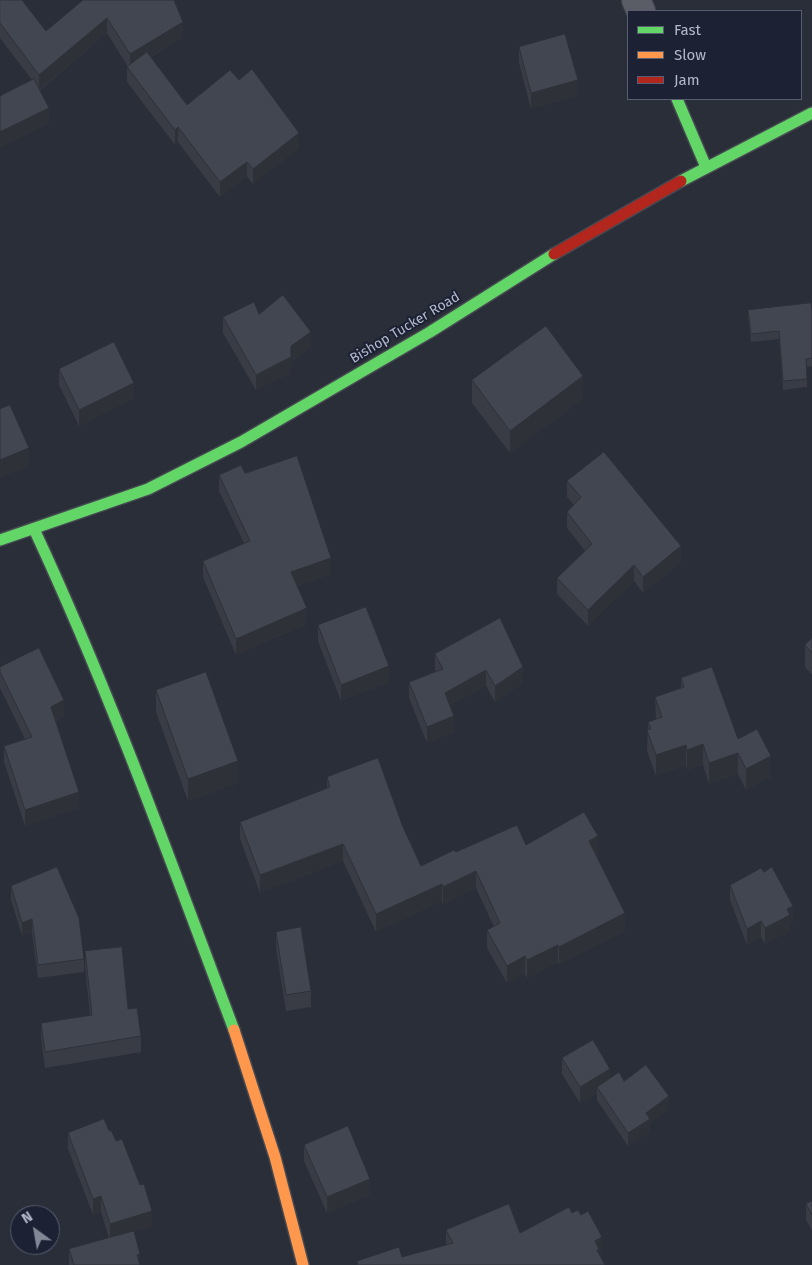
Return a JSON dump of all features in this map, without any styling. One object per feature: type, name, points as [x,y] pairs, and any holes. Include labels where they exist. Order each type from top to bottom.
[{"type":"main road","points":[[678,100],[706,167]]},
{"type":"main road","name":"Bishop Tucker Road","points":[[0,540],[148,489],[241,442],[430,332],[552,255],[706,167],[812,113]]},
{"type":"main road","points":[[34,529],[69,604],[128,748],[236,1036],[275,1157],[302,1265]]},
{"type":"building","points":[[0,0],[22,0],[46,31],[83,0],[174,0],[183,22],[130,54],[107,18],[39,75],[0,23]]},
{"type":"building","points":[[565,34],[578,80],[531,93],[519,47]]},
{"type":"building","points":[[147,52],[187,105],[230,70],[239,80],[252,69],[299,133],[253,169],[247,162],[220,182],[178,127],[175,130],[127,67]]},
{"type":"building","points":[[34,79],[49,108],[0,132],[0,96]]},
{"type":"building","points":[[283,295],[311,332],[291,346],[291,357],[256,375],[223,317],[254,302],[259,314]]},
{"type":"building","points":[[811,303],[812,358],[806,359],[807,379],[783,381],[779,331],[751,334],[748,310]]},
{"type":"building","points":[[546,326],[583,376],[510,431],[472,380]]},
{"type":"building","points":[[114,342],[134,383],[79,410],[59,369]]},
{"type":"building","points":[[10,405],[29,448],[0,460],[0,409]]},
{"type":"building","points":[[604,452],[681,546],[643,577],[634,565],[588,610],[557,578],[592,544],[567,512],[581,497],[567,481]]},
{"type":"building","points":[[297,456],[331,558],[291,572],[307,608],[236,639],[203,561],[250,541],[219,475],[241,465],[245,473]]},
{"type":"building","points":[[366,607],[389,666],[341,685],[318,625]]},
{"type":"building","points":[[500,618],[523,667],[495,686],[486,670],[445,693],[454,716],[427,727],[409,682],[443,669],[435,654]]},
{"type":"building","points":[[812,638],[812,653],[805,645]]},
{"type":"building","points":[[39,648],[64,700],[51,707],[79,792],[25,810],[4,746],[32,737],[0,672],[0,667]]},
{"type":"building","points":[[712,667],[738,739],[757,729],[771,756],[746,769],[738,753],[709,763],[703,744],[687,750],[686,745],[656,755],[647,730],[651,729],[648,722],[662,717],[655,697],[684,687],[681,678]]},
{"type":"building","points":[[206,672],[238,761],[188,779],[156,690]]},
{"type":"building","points":[[378,758],[403,827],[421,866],[454,850],[456,852],[517,825],[526,845],[584,812],[598,836],[589,841],[625,913],[559,947],[558,945],[527,960],[525,956],[507,966],[487,930],[500,923],[476,871],[443,887],[442,884],[376,914],[343,844],[260,875],[240,822],[330,787],[327,777]]},
{"type":"building","points":[[57,867],[79,918],[84,959],[38,965],[32,919],[22,923],[11,886]]},
{"type":"building","points":[[772,867],[793,906],[787,909],[790,915],[765,928],[761,921],[747,929],[730,885],[761,868],[764,872]]},
{"type":"building","points":[[301,927],[311,991],[286,995],[276,932]]},
{"type":"building","points":[[122,947],[128,1009],[137,1008],[141,1036],[45,1052],[41,1023],[92,1015],[85,951]]},
{"type":"building","points":[[593,1040],[610,1069],[580,1087],[562,1058]]},
{"type":"building","points":[[646,1065],[669,1096],[646,1113],[650,1119],[628,1133],[597,1087],[619,1072],[624,1081]]},
{"type":"building","points":[[104,1119],[116,1141],[122,1139],[140,1185],[144,1184],[152,1211],[110,1224],[101,1196],[93,1199],[68,1133]]},
{"type":"building","points":[[348,1126],[370,1179],[327,1197],[304,1145]]},
{"type":"building","points":[[812,1201],[812,1215],[806,1204]]},
{"type":"building","points":[[509,1204],[520,1233],[569,1207],[572,1213],[578,1210],[581,1215],[588,1211],[602,1237],[595,1241],[599,1249],[597,1250],[605,1265],[358,1265],[357,1261],[399,1247],[402,1257],[453,1243],[446,1230]]},
{"type":"building","points":[[134,1231],[140,1254],[137,1255],[140,1265],[74,1265],[69,1249]]},
{"type":"traffic: fast","points":[[677,100],[706,167]]},
{"type":"traffic: fast","points":[[681,181],[812,113]]},
{"type":"traffic: fast","points":[[0,540],[148,489],[241,442],[430,332],[554,254]]},
{"type":"traffic: fast","points":[[34,529],[62,590],[114,715],[234,1030]]},
{"type":"traffic: slow","points":[[234,1030],[275,1157],[303,1265]]},
{"type":"traffic: jam","points":[[554,254],[681,181]]}]
